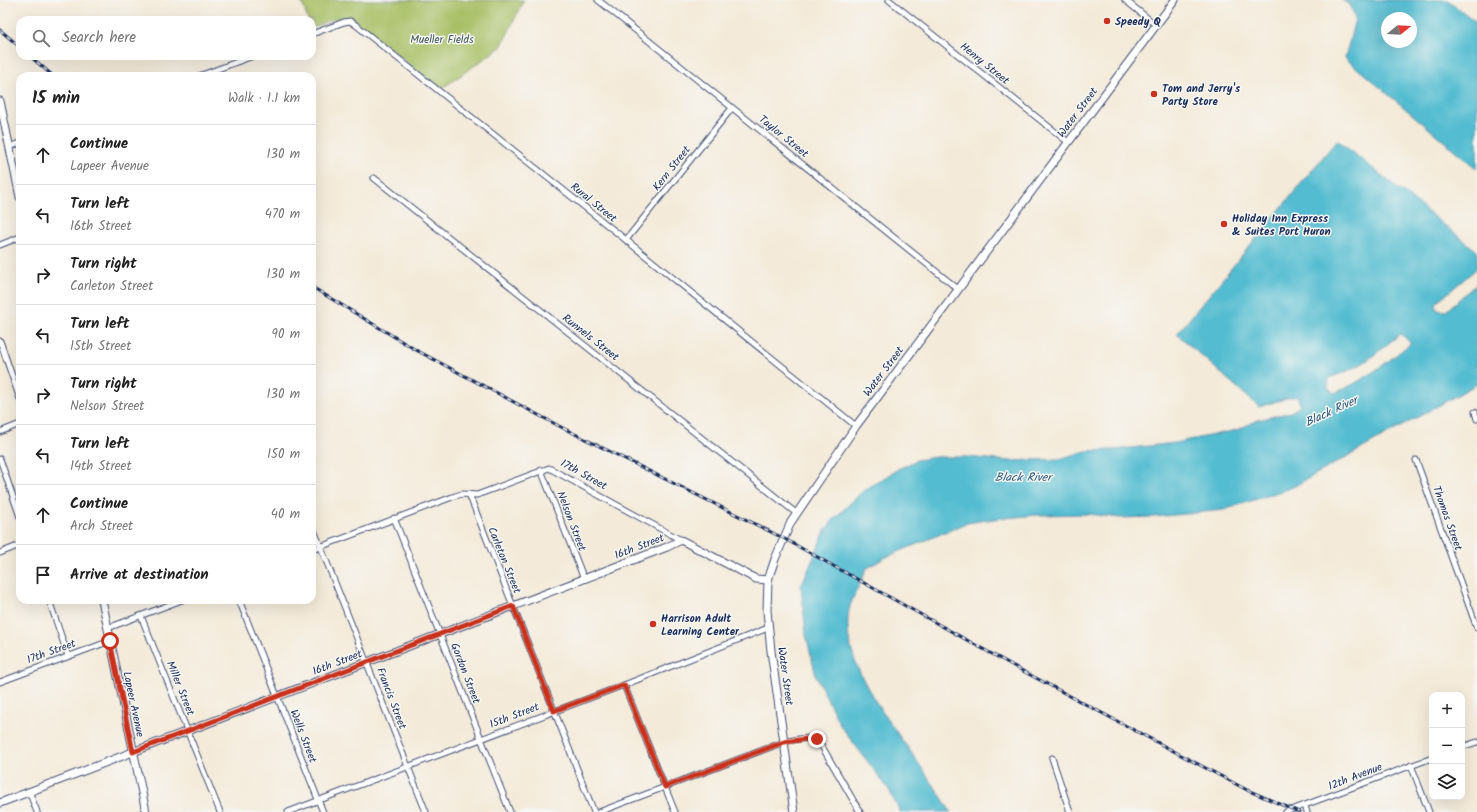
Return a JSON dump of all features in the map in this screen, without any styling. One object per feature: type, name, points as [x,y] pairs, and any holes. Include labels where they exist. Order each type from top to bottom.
[{"type":"street","name":"Taylor Street","points":[[598,0],[958,289]]},
{"type":"street","name":"Henry Street","points":[[889,0],[1068,142]]},
{"type":"street","points":[[1126,0],[1156,25]]},
{"type":"street","name":"Water Street","points":[[794,812],[768,628],[767,611],[768,580],[775,559],[796,513],[856,426],[1175,0]]},
{"type":"street","name":"Rural Street","points":[[316,32],[344,22],[350,21],[356,25],[626,240],[856,426]]},
{"type":"street","points":[[210,72],[242,60]]},
{"type":"street","points":[[0,101],[16,177]]},
{"type":"street","name":"Kern Street","points":[[626,240],[732,108]]},
{"type":"street","points":[[10,147],[16,145]]},
{"type":"street","name":"Runnels Street","points":[[374,178],[796,513]]},
{"type":"street","points":[[0,245],[16,239]]},
{"type":"street","points":[[0,341],[16,387]]},
{"type":"street","points":[[1475,412],[1477,419]]},
{"type":"street","points":[[0,432],[16,426]]},
{"type":"street","points":[[0,459],[16,505]]},
{"type":"street","name":"Thomas Street","points":[[1416,460],[1477,628]]},
{"type":"street","name":"17th Street","points":[[541,470],[549,468],[756,579],[768,580]]},
{"type":"street","points":[[316,548],[455,496],[462,494],[477,495],[541,470]]},
{"type":"street","name":"Nelson Street","points":[[541,470],[584,579]]},
{"type":"street","name":"Carleton Street","points":[[469,494],[594,812]]},
{"type":"street","name":"Gordon Street","points":[[394,518],[510,812]]},
{"type":"street","name":"Francis Street","points":[[316,534],[426,812]]},
{"type":"street","name":"16th Street","points":[[0,803],[667,547],[681,540]]},
{"type":"street","points":[[0,553],[16,547]]},
{"type":"street","points":[[50,604],[68,656]]},
{"type":"street","name":"Lapeer Avenue","points":[[103,604],[146,812]]},
{"type":"street","points":[[108,628],[172,604]]},
{"type":"street","name":"Wells Street","points":[[240,604],[278,696],[323,812]]},
{"type":"street","name":"Miller Street","points":[[141,616],[220,812]]},
{"type":"street","name":"15th Street","points":[[288,812],[624,685],[768,628]]},
{"type":"street","name":"17th Street","points":[[0,682],[110,641]]},
{"type":"street","points":[[624,685],[675,812]]},
{"type":"street","points":[[599,812],[784,742],[813,738],[817,739],[860,812]]},
{"type":"street","points":[[1465,746],[1477,742]]},
{"type":"street","points":[[1052,758],[1070,812]]},
{"type":"street","name":"12th Avenue","points":[[1286,812],[1429,759]]},
{"type":"street","points":[[1411,765],[1429,812]]},
{"type":"street","points":[[29,791],[37,812]]},
{"type":"street","points":[[1305,806],[1307,812]]},
{"type":"green space","name":"Mueller Fields","points":[[301,0],[524,0],[501,47],[441,89],[352,19],[337,18],[316,26],[316,16],[307,16]]},
{"type":"water","points":[[1342,0],[1448,0],[1477,23],[1477,169],[1345,58],[1355,19],[1351,6]]},
{"type":"water","name":"Black River","points":[[1337,140],[1477,251],[1477,266],[1475,270],[1436,303],[1437,310],[1446,311],[1477,283],[1477,384],[1293,487],[1224,510],[1154,517],[1120,518],[1089,514],[1038,515],[967,523],[884,558],[866,569],[853,599],[848,617],[848,635],[852,653],[859,671],[878,705],[951,812],[900,812],[889,790],[840,725],[816,676],[806,635],[801,586],[825,531],[834,519],[863,491],[898,469],[917,460],[936,457],[967,457],[1009,461],[1059,459],[1086,451],[1113,450],[1175,443],[1237,430],[1258,420],[1291,412],[1300,406],[1298,396],[1259,407],[1177,334]],"holes":[[[1401,334],[1411,343],[1365,378],[1345,389],[1334,393],[1328,388],[1329,378],[1350,370],[1364,362]]]},
{"type":"railway","points":[[0,30],[16,44]]},
{"type":"railway","points":[[35,60],[48,72]]},
{"type":"railway","points":[[316,289],[416,350],[561,427],[783,538],[1019,669],[1247,790],[1299,812]]},
{"type":"place","name":"Speedy Q","points":[[1107,21]]},
{"type":"place","name":"Tom and Jerry's Party Store","points":[[1154,94]]},
{"type":"place","name":"Holiday Inn Express & Suites Port Huron","points":[[1224,224]]},
{"type":"place","name":"Harrison Adult Learning Center","points":[[653,624]]},
{"type":"route","points":[[110,641],[133,752],[513,606],[554,711],[624,685],[665,787],[703,774],[784,742],[813,738],[817,739]]}]
